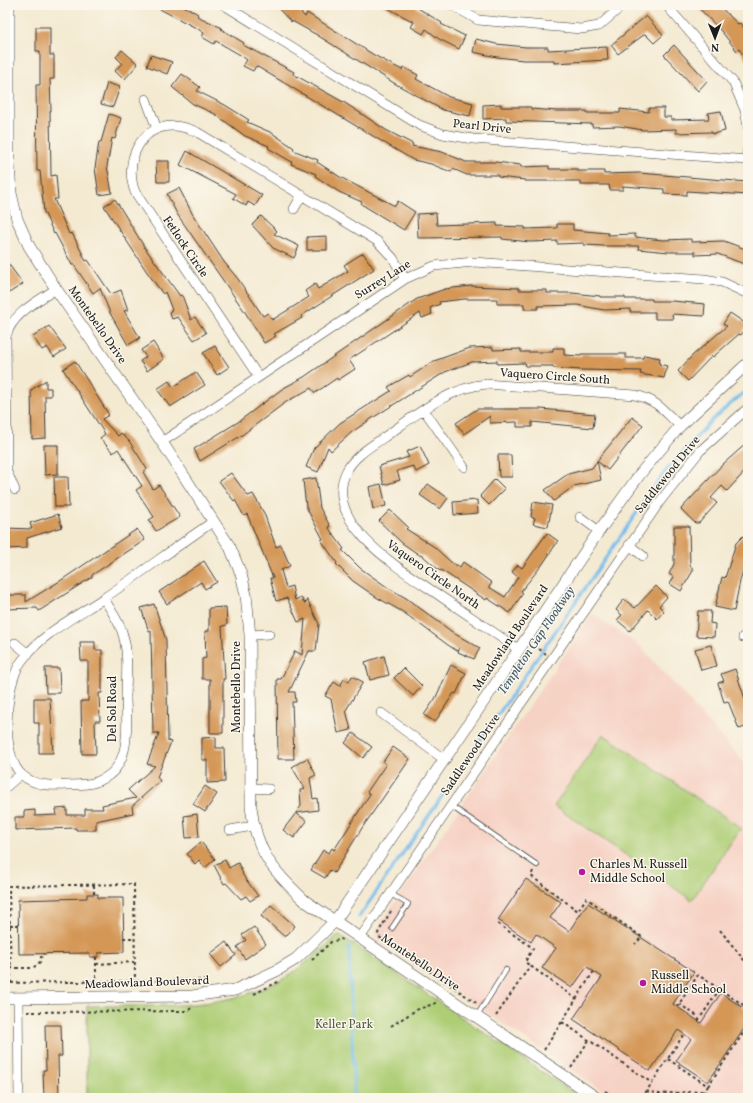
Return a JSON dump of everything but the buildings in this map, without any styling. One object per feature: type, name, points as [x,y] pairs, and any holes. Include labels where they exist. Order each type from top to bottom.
[{"type":"street","name":"Montebello Drive","points":[[8,5],[9,164],[11,193],[17,219],[22,232],[56,289],[214,520],[230,547],[241,574],[249,614],[250,634],[250,788],[253,826],[264,855],[273,869],[305,901],[360,938],[480,1011],[600,1094]]},
{"type":"street","name":"Pearl Drive","points":[[224,5],[419,124],[443,134],[472,139],[747,160]]},
{"type":"street","points":[[452,5],[478,20],[581,29],[599,26],[624,5]]},
{"type":"street","points":[[666,5],[733,82],[745,110],[748,127]]},
{"type":"street","points":[[146,99],[158,129],[174,126],[197,132],[376,241],[393,258],[405,279]]},
{"type":"street","name":"Fetlock Circle","points":[[158,129],[142,141],[136,149],[132,161],[132,183],[135,192],[258,376]]},
{"type":"street","points":[[747,160],[748,147]]},
{"type":"street","points":[[294,209],[302,196]]},
{"type":"street","name":"Surrey Lane","points":[[162,442],[258,376],[405,279],[434,266],[474,262],[704,279],[722,282],[748,294]]},
{"type":"street","points":[[14,490],[7,472],[6,337],[12,323],[20,314],[56,289]]},
{"type":"street","name":"Meadowland Boulevard","points":[[5,998],[192,996],[235,990],[276,971],[296,959],[335,921],[445,760],[518,649],[652,457],[680,426],[748,363]]},
{"type":"street","name":"Vaquero Circle South","points":[[408,420],[451,393],[474,385],[486,384],[646,398],[656,402],[680,426]]},
{"type":"street","name":"Saddlewood Drive","points":[[360,938],[395,896],[451,806],[661,500],[700,451],[748,408]]},
{"type":"street","points":[[424,410],[464,467]]},
{"type":"street","name":"Vaquero Circle North","points":[[408,420],[366,450],[351,464],[342,484],[344,507],[357,530],[378,552],[518,649]]},
{"type":"street","points":[[580,517],[599,531]]},
{"type":"street","name":"Del Sol Road","points":[[104,598],[120,626],[125,646],[127,736],[122,760],[116,769],[96,782],[85,784],[39,784],[21,774],[10,756],[8,706],[15,674],[28,654],[49,634],[104,598],[214,520]]},
{"type":"street","points":[[629,545],[643,556]]},
{"type":"street","name":"Montebello Drive","points":[[250,634],[269,634]]},
{"type":"street","points":[[15,643],[28,654]]},
{"type":"street","points":[[381,714],[445,760]]},
{"type":"street","points":[[6,787],[21,774]]},
{"type":"street","points":[[250,788],[269,788]]},
{"type":"street","points":[[230,830],[253,826]]},
{"type":"street","points":[[18,998],[19,1098]]},
{"type":"lane","points":[[451,806],[537,865]]},
{"type":"lane","points":[[392,928],[408,904],[395,896]]},
{"type":"lane","points":[[480,1011],[506,970]]},
{"type":"path","points":[[539,649],[545,653]]},
{"type":"path","points":[[537,865],[531,876],[578,911],[586,898],[642,937],[636,944]]},
{"type":"path","points":[[11,983],[9,886],[134,884],[135,981]]},
{"type":"path","points":[[94,885],[94,894]]},
{"type":"path","points":[[395,896],[378,933],[379,937],[480,1011],[496,1016],[530,966]]},
{"type":"path","points":[[498,924],[533,948],[525,962],[576,999]]},
{"type":"path","points":[[10,925],[18,925]]},
{"type":"path","points":[[720,930],[748,965]]},
{"type":"path","points":[[123,938],[135,938]]},
{"type":"path","points":[[308,963],[331,942],[338,939],[344,939]]},
{"type":"path","points":[[10,968],[33,968],[40,962],[41,956],[44,956],[44,954]]},
{"type":"path","points":[[96,957],[96,982]]},
{"type":"path","points":[[96,964],[134,962]]},
{"type":"path","points":[[538,1047],[544,1052],[594,971]]},
{"type":"path","points":[[699,1017],[678,1005],[698,975],[748,1008]]},
{"type":"path","points":[[252,994],[286,978]]},
{"type":"path","points":[[5,983],[206,980]]},
{"type":"path","points":[[698,1021],[699,1017],[719,990]]},
{"type":"path","points":[[391,1026],[416,1010],[437,1002],[430,998]]},
{"type":"path","points":[[18,1012],[188,1011],[194,1006]]},
{"type":"path","points":[[562,1022],[652,1083]]},
{"type":"path","points":[[700,1098],[748,1026]]},
{"type":"path","points":[[642,1098],[684,1034]]},
{"type":"path","points":[[577,1072],[571,1068],[589,1040]]},
{"type":"path","points":[[668,1059],[708,1086]]},
{"type":"path","points":[[646,1091],[659,1094],[704,1091]]},
{"type":"path","points":[[600,1094],[616,1098]]},
{"type":"shaded area","name":"Charles M. Russell Middle School","points":[[592,614],[640,646],[748,767],[748,1098],[613,1098],[377,939],[375,936],[375,932]]},
{"type":"green space","points":[[603,734],[741,828],[692,900],[554,806]]},
{"type":"green space","name":"Keller Park","points":[[340,935],[581,1098],[87,1098],[87,1006],[185,1005],[233,998],[256,991],[287,977],[336,936]]},
{"type":"waterway","name":"Templeton Gap Floodway","points":[[359,917],[664,473],[711,421],[748,389]]},
{"type":"waterway","name":"Templeton Gap Floodway","points":[[349,946],[354,1098]]},
{"type":"place","name":"Charles M. Russell Middle School","points":[[582,872]]},
{"type":"place","name":"Russell Middle School","points":[[643,983]]}]
